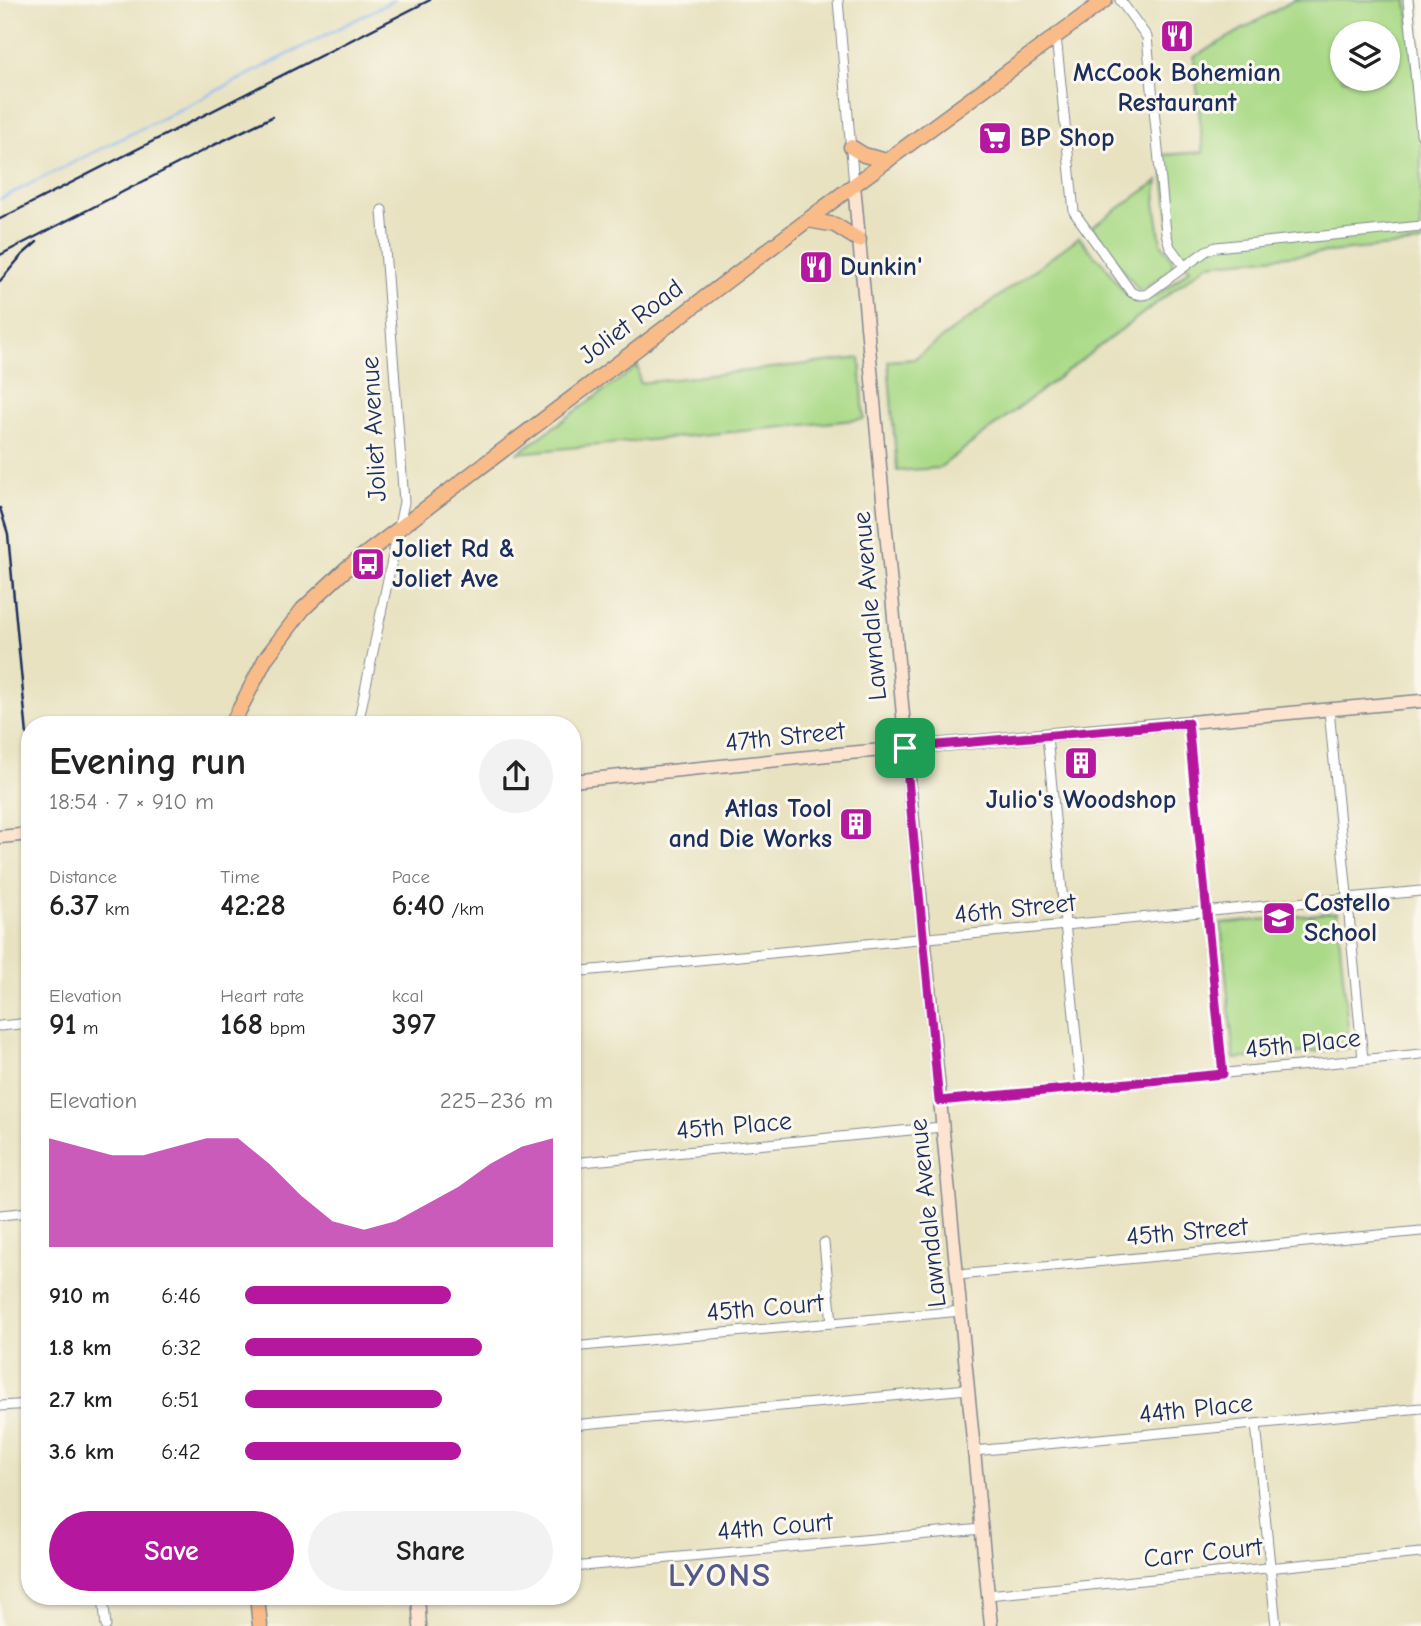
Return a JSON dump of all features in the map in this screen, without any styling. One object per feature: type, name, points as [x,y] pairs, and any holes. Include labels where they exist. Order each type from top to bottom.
[{"type":"main road","name":"Joliet Road","points":[[236,716],[266,658],[303,609],[347,568],[854,185],[1105,0]]},
{"type":"main road","points":[[851,147],[864,155],[887,161]]},
{"type":"main road","points":[[808,220],[835,225],[859,240]]},
{"type":"main road","points":[[258,1605],[260,1626]]},
{"type":"street","name":"Lawndale Avenue","points":[[838,0],[905,748],[991,1626]]},
{"type":"street","points":[[1120,0],[1147,37],[1166,233],[1170,247],[1184,266]]},
{"type":"street","points":[[1408,0],[1421,132]]},
{"type":"street","points":[[1056,36],[1074,212],[1130,292],[1139,295],[1147,293],[1206,251],[1216,247],[1421,226]]},
{"type":"street","name":"Joliet Avenue","points":[[360,716],[404,502],[382,210]]},
{"type":"street","name":"47th Street","points":[[581,780],[1421,701]]},
{"type":"street","points":[[1329,710],[1363,1059]]},
{"type":"street","points":[[1188,723],[1223,1074]]},
{"type":"street","points":[[1046,736],[1081,1088]]},
{"type":"street","points":[[0,836],[21,835]]},
{"type":"street","name":"46th Street","points":[[581,971],[1421,891]]},
{"type":"street","points":[[0,1026],[21,1024]]},
{"type":"street","name":"45th Place","points":[[939,1101],[1421,1054]]},
{"type":"street","name":"45th Place","points":[[581,1162],[942,1127]]},
{"type":"street","points":[[0,1215],[21,1213]]},
{"type":"street","name":"45th Street","points":[[958,1275],[1421,1231]]},
{"type":"street","points":[[824,1242],[832,1323]]},
{"type":"street","name":"45th Court","points":[[581,1346],[961,1311]]},
{"type":"street","points":[[581,1424],[968,1389]]},
{"type":"street","points":[[0,1406],[21,1405]]},
{"type":"street","name":"44th Place","points":[[974,1451],[1421,1408]]},
{"type":"street","points":[[1256,1424],[1276,1626]]},
{"type":"street","name":"44th Court","points":[[581,1566],[982,1529]]},
{"type":"street","name":"Carr Court","points":[[988,1595],[1421,1553]]},
{"type":"street","points":[[104,1605],[106,1626]]},
{"type":"street","points":[[419,1605],[420,1626]]},
{"type":"green space","points":[[1294,0],[1407,0],[1421,132],[1421,243],[1208,264],[939,468],[897,471],[888,361],[914,359],[1079,237],[1101,260],[1128,296],[1144,300],[1160,293],[1190,269],[1172,248],[1162,155],[1203,152],[1194,57]]},
{"type":"green space","points":[[1158,181],[1155,202],[1161,243],[1173,264],[1171,270],[1144,289],[1138,289],[1092,227]]},
{"type":"green space","points":[[860,358],[864,419],[518,453],[638,366],[640,383]]},
{"type":"green space","points":[[1337,912],[1350,1048],[1234,1059],[1221,924]]},
{"type":"waterway","points":[[0,199],[394,0]]},
{"type":"railway","points":[[0,219],[430,0]]},
{"type":"railway","points":[[0,255],[272,117]]},
{"type":"railway","points":[[0,281],[37,242]]},
{"type":"railway","points":[[0,508],[8,534],[25,716]]},
{"type":"place","name":"McCook Bohemian Restaurant","points":[[1177,36]]},
{"type":"place","name":"BP Shop","points":[[995,138]]},
{"type":"place","name":"Dunkin'","points":[[816,267]]},
{"type":"place","name":"Joliet Rd & Joliet Ave","points":[[368,564]]},
{"type":"place","name":"Julio's Woodshop","points":[[1081,763]]},
{"type":"place","name":"Atlas Tool and Die Works","points":[[856,824]]},
{"type":"place","name":"Costello School","points":[[1279,918]]},
{"type":"district","name":"LYONS","points":[[720,1575]]},
{"type":"route","points":[[1188,723],[1223,1074],[939,1101],[905,748],[1188,723]]}]
